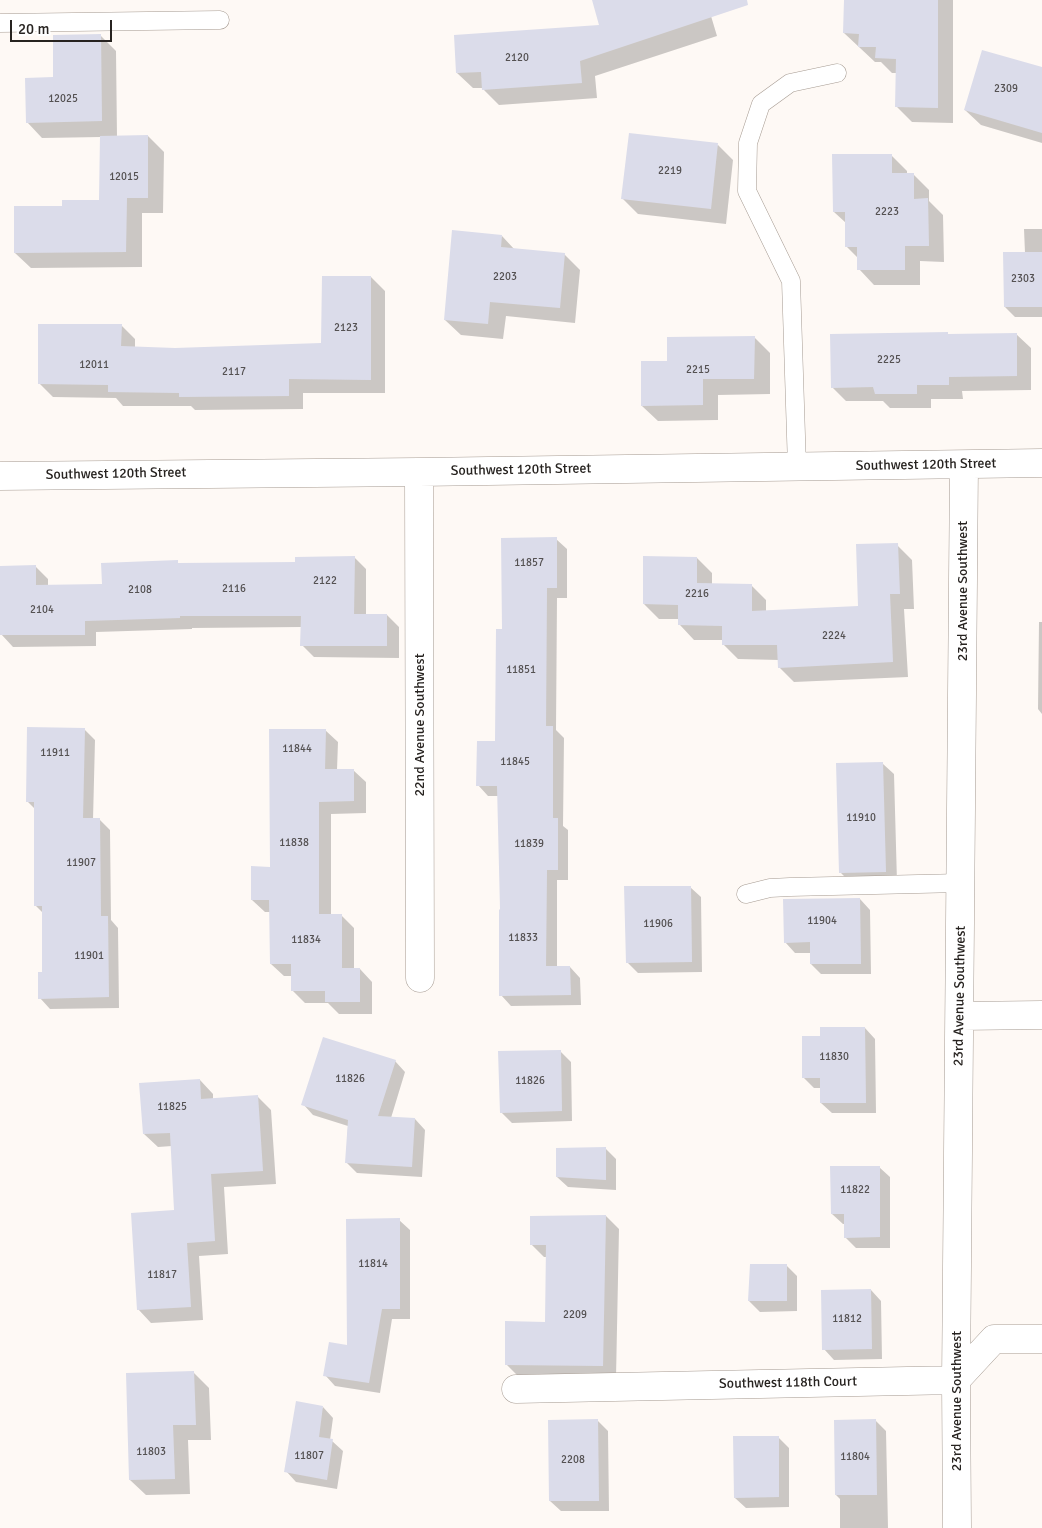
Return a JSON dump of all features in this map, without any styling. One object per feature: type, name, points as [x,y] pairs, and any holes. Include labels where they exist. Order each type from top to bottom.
[{"type":"street","name":"Southwest 120th Street","points":[[0,476],[1042,463]]},
{"type":"street","name":"23rd Avenue Southwest","points":[[957,1528],[956,1380],[964,464]]},
{"type":"street","name":"22nd Avenue Southwest","points":[[419,472],[420,978]]},
{"type":"street","points":[[960,1016],[1042,1015]]},
{"type":"street","points":[[956,1380],[994,1339],[1042,1339]]},
{"type":"street","name":"Southwest 118th Court","points":[[516,1390],[956,1380]]},
{"type":"lane","points":[[0,22],[220,20]]},
{"type":"lane","points":[[797,467],[791,281],[747,191],[748,143],[761,104],[790,83],[837,73]]},
{"type":"lane","points":[[746,894],[770,888],[961,883]]},
{"type":"building","points":[[592,0],[747,0],[748,5],[580,61],[582,83],[482,90],[481,72],[456,73],[454,35],[599,25]]},
{"type":"building","points":[[844,0],[938,0],[938,108],[895,107],[896,59],[875,58],[876,47],[858,47],[859,34],[843,33]]},
{"type":"building","points":[[101,34],[102,121],[26,123],[25,78],[53,77],[53,35]]},
{"type":"building","points":[[982,50],[1042,67],[1042,133],[964,110]]},
{"type":"building","points":[[629,133],[718,143],[711,209],[621,199]]},
{"type":"building","points":[[148,135],[148,198],[127,198],[126,252],[14,253],[14,206],[62,206],[62,200],[99,200],[100,136]]},
{"type":"building","points":[[832,154],[892,154],[892,173],[914,173],[914,199],[928,198],[929,246],[905,246],[905,270],[857,270],[857,247],[845,247],[845,212],[833,212]]},
{"type":"building","points":[[452,230],[502,235],[501,247],[565,253],[560,308],[490,302],[488,324],[444,320]]},
{"type":"building","points":[[1003,252],[1042,252],[1042,307],[1004,307]]},
{"type":"building","points":[[322,276],[371,276],[371,380],[289,379],[289,396],[179,397],[179,393],[108,392],[108,385],[38,384],[38,324],[122,324],[121,346],[175,348],[321,343]]},
{"type":"building","points":[[948,332],[948,334],[1017,333],[1017,376],[949,377],[949,385],[917,385],[917,394],[875,394],[873,387],[831,388],[830,334]]},
{"type":"building","points":[[755,336],[754,379],[703,379],[703,405],[641,406],[641,361],[667,361],[667,337]]},
{"type":"building","points":[[557,537],[557,588],[547,588],[546,726],[553,726],[553,818],[558,818],[558,870],[547,870],[546,966],[570,966],[571,995],[499,996],[500,909],[497,786],[476,786],[477,741],[495,741],[496,629],[502,629],[501,538]]},
{"type":"building","points":[[898,543],[900,594],[890,594],[893,662],[778,668],[777,645],[722,645],[722,626],[678,625],[678,605],[643,604],[643,556],[697,557],[697,583],[752,584],[752,611],[858,606],[856,544]]},
{"type":"building","points":[[355,556],[354,614],[387,614],[387,646],[300,646],[301,616],[180,616],[180,618],[85,621],[85,635],[0,635],[0,566],[36,565],[36,585],[102,584],[101,563],[178,560],[178,563],[295,562],[295,557]]},
{"type":"building","points":[[27,727],[85,728],[83,818],[100,818],[101,916],[108,916],[109,997],[38,999],[38,972],[42,972],[42,906],[34,906],[34,802],[26,802]]},
{"type":"building","points":[[269,729],[326,729],[325,769],[354,769],[354,801],[319,802],[319,914],[342,914],[342,968],[360,968],[360,1002],[325,1002],[325,991],[291,991],[291,964],[270,964],[269,900],[251,900],[251,866],[270,867]]},
{"type":"building","points":[[883,762],[886,872],[839,873],[836,763]]},
{"type":"building","points":[[624,886],[691,886],[692,962],[626,963]]},
{"type":"building","points":[[860,898],[861,964],[810,964],[810,942],[784,943],[783,899]]},
{"type":"building","points":[[820,1027],[865,1027],[866,1103],[820,1103],[820,1078],[802,1078],[802,1036],[820,1036]]},
{"type":"building","points":[[323,1037],[396,1060],[378,1116],[415,1118],[412,1167],[345,1163],[348,1120],[301,1105]]},
{"type":"building","points":[[561,1050],[562,1111],[500,1113],[498,1051]]},
{"type":"building","points":[[200,1079],[201,1099],[258,1095],[263,1171],[211,1174],[215,1241],[187,1243],[191,1307],[137,1310],[131,1213],[174,1210],[170,1133],[143,1134],[139,1083]]},
{"type":"building","points":[[606,1147],[606,1180],[556,1177],[556,1148]]},
{"type":"building","points":[[830,1166],[880,1166],[880,1237],[844,1238],[844,1214],[831,1214]]},
{"type":"building","points":[[606,1215],[603,1366],[505,1365],[505,1321],[545,1322],[546,1245],[530,1245],[530,1216]]},
{"type":"building","points":[[400,1218],[400,1309],[382,1309],[369,1383],[323,1376],[329,1342],[347,1345],[346,1219]]},
{"type":"building","points":[[750,1264],[787,1264],[787,1301],[748,1301]]},
{"type":"building","points":[[871,1289],[872,1349],[822,1350],[821,1290]]},
{"type":"building","points":[[194,1371],[196,1425],[173,1425],[175,1479],[129,1480],[126,1373]]},
{"type":"building","points":[[296,1401],[323,1406],[319,1437],[333,1439],[327,1480],[284,1472]]},
{"type":"building","points":[[598,1419],[599,1501],[549,1501],[548,1420]]},
{"type":"building","points":[[876,1419],[877,1495],[835,1495],[834,1420]]},
{"type":"building","points":[[733,1436],[779,1436],[779,1497],[734,1498]]}]
